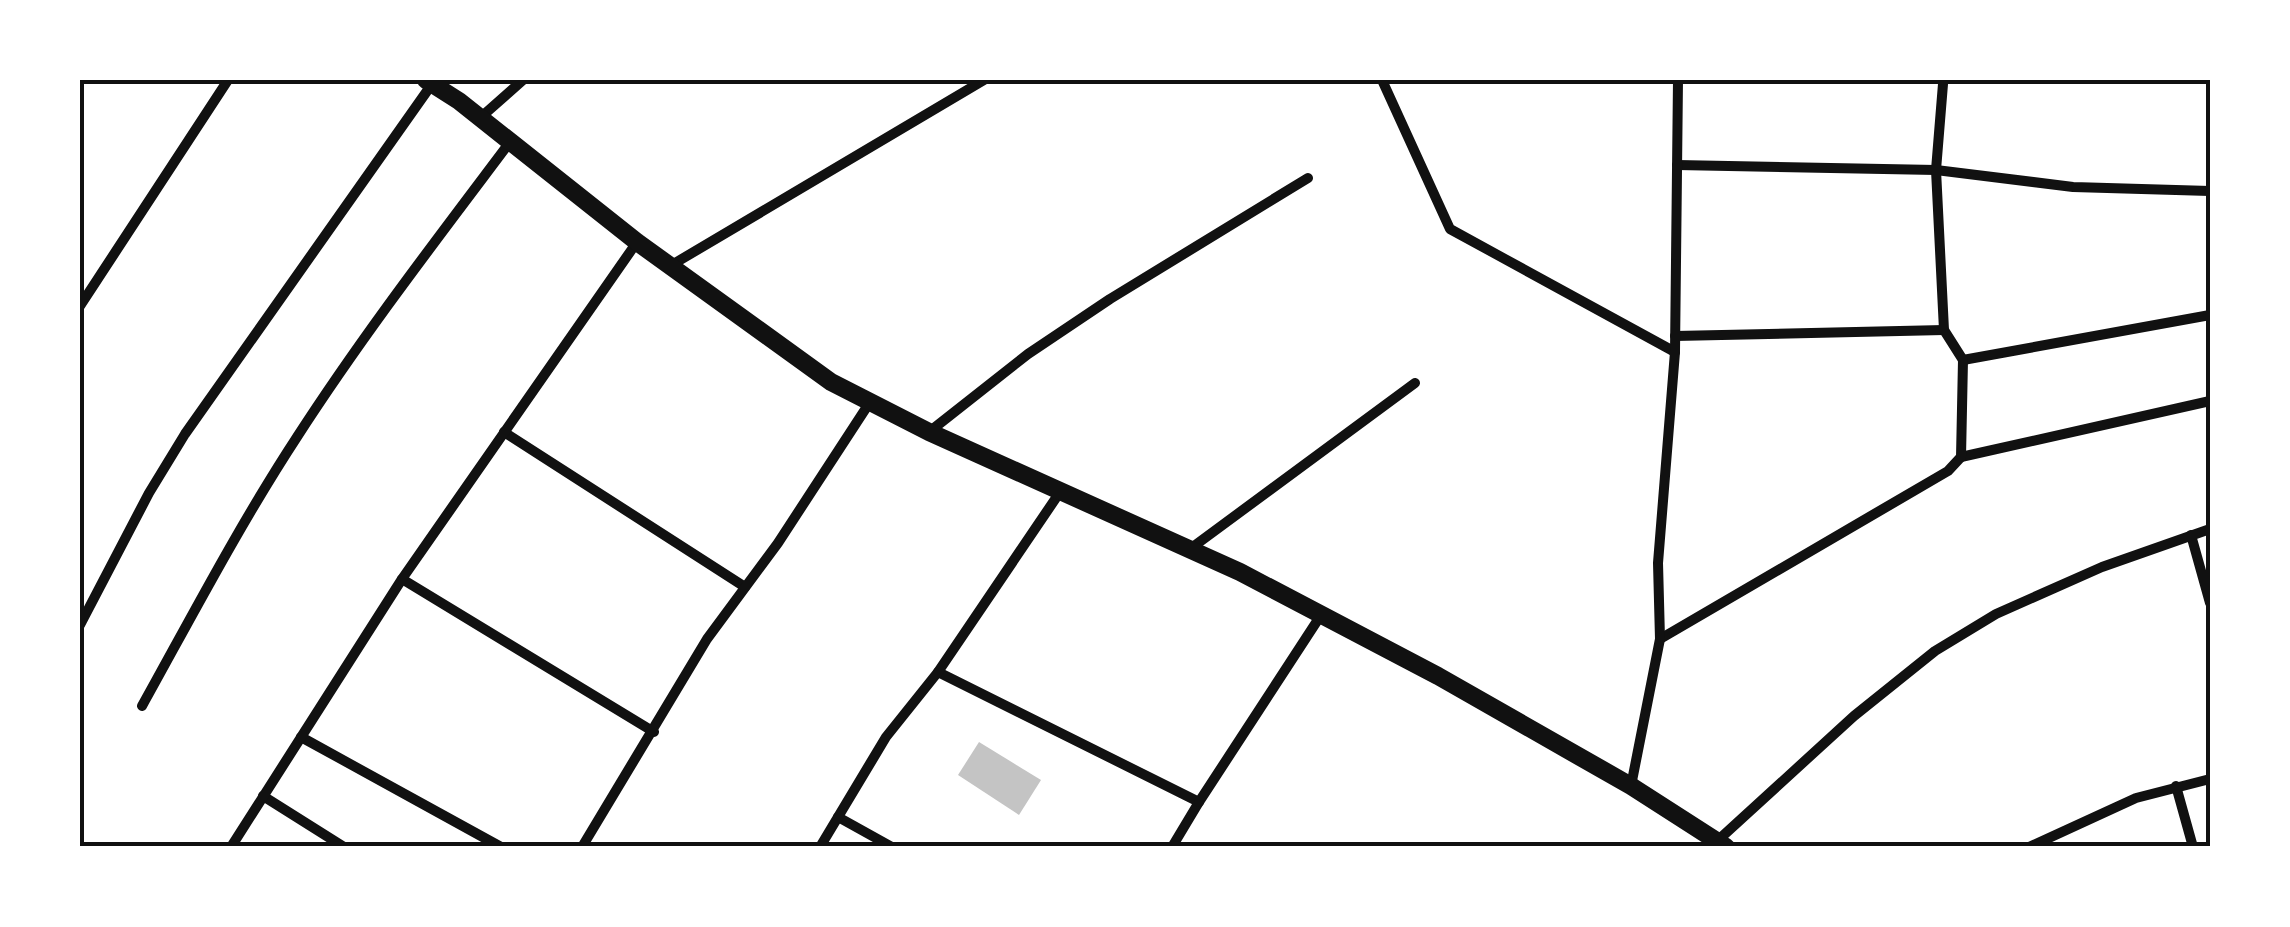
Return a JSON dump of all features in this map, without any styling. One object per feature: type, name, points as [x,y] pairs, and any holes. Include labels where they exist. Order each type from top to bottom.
[{"type":"street","points":[[80,306],[228,80]]},
{"type":"street","points":[[480,118],[523,80]]},
{"type":"street","points":[[670,266],[984,80]]},
{"type":"street","points":[[1382,80],[1450,230],[1675,352]]},
{"type":"street","points":[[1631,786],[1660,639],[1658,563],[1675,352],[1678,80]]},
{"type":"street","points":[[80,625],[149,493],[186,434],[429,82],[637,242],[832,382],[929,432],[1190,549],[1438,676],[1631,786],[1718,845],[1854,716],[1935,650],[1996,614],[2049,590],[2210,529]]},
{"type":"street","points":[[1943,84],[1936,170],[1944,330],[1963,360],[1962,458]]},
{"type":"street","points":[[142,706],[256,501],[298,436],[376,321],[510,142]]},
{"type":"street","points":[[1678,165],[1936,170],[2073,187],[2210,191]]},
{"type":"street","points":[[929,432],[1028,354],[1110,299],[1308,178]]},
{"type":"street","points":[[231,847],[402,579],[637,242]]},
{"type":"street","points":[[1963,360],[2210,316]]},
{"type":"street","points":[[1675,336],[1944,330]]},
{"type":"street","points":[[1190,549],[1415,384]]},
{"type":"street","points":[[582,847],[707,639],[778,543],[870,402]]},
{"type":"street","points":[[1660,639],[1948,471],[1962,458],[2210,402]]},
{"type":"street","points":[[504,432],[745,587]]},
{"type":"street","points":[[820,847],[886,738],[938,672],[1060,492]]},
{"type":"street","points":[[2191,535],[2210,603]]},
{"type":"street","points":[[402,579],[654,732]]},
{"type":"street","points":[[1172,847],[1321,615]]},
{"type":"street","points":[[938,672],[1199,802]]},
{"type":"street","points":[[301,737],[501,847]]},
{"type":"street","points":[[2029,847],[2108,809],[2210,779]]},
{"type":"street","points":[[2176,786],[2192,847]]},
{"type":"street","points":[[263,796],[344,847]]},
{"type":"street","points":[[838,817],[892,847]]},
{"type":"building","points":[[979,742],[1041,780],[1019,815],[958,775]]}]
